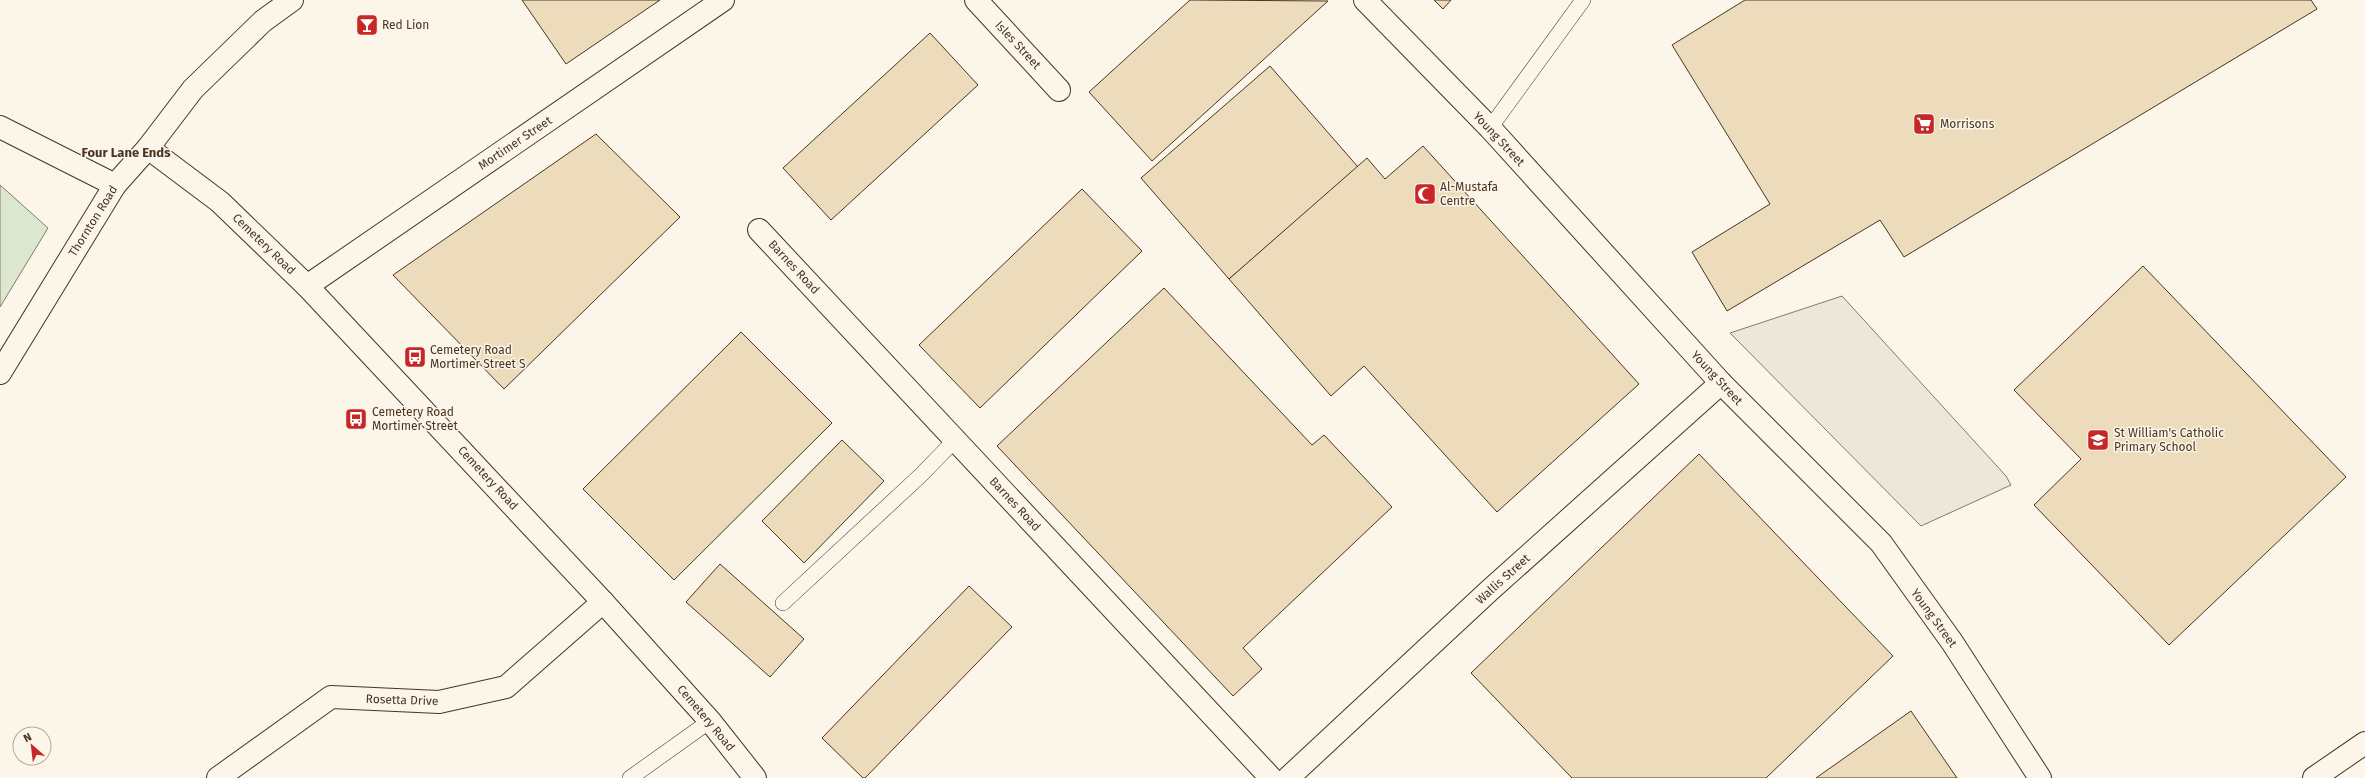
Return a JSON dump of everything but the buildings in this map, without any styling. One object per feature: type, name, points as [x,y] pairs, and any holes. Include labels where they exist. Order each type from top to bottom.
[{"type":"street","name":"Thornton Road","points":[[0,373],[115,185],[148,148],[193,89],[263,22],[292,0]]},
{"type":"street","name":"Mortimer Street","points":[[307,286],[723,0]]},
{"type":"street","name":"Isles Street","points":[[976,0],[1059,90]]},
{"type":"street","name":"Young Street","points":[[1365,0],[1490,128],[1721,383],[1880,543],[1952,642],[2040,778]]},
{"type":"street","points":[[0,126],[115,185]]},
{"type":"street","name":"Cemetery Road","points":[[148,148],[220,202],[307,286],[603,602],[710,721],[756,778]]},
{"type":"street","name":"Barnes Road","points":[[759,230],[1271,778]]},
{"type":"street","name":"Wallis Street","points":[[1288,778],[1490,590],[1721,383]]},
{"type":"street","name":"Rosetta Drive","points":[[218,778],[331,697],[439,702],[506,688],[603,602]]},
{"type":"street","points":[[2314,778],[2365,743]]},
{"type":"lane","points":[[1490,128],[1582,0]]},
{"type":"lane","points":[[783,603],[921,475],[955,440]]},
{"type":"lane","points":[[630,778],[710,721]]},
{"type":"green space","points":[[0,185],[48,228],[0,307]]},
{"type":"shaded area","points":[[1842,296],[2006,476],[2011,485],[1921,526],[1730,333]]},
{"type":"place","name":"Red Lion","points":[[367,25]]},
{"type":"place","name":"Morrisons","points":[[1924,124]]},
{"type":"place","name":"Al-Mustafa Centre","points":[[1425,194]]},
{"type":"place","name":"Cemetery Road Mortimer Street S","points":[[415,357]]},
{"type":"place","name":"Cemetery Road Mortimer Street","points":[[356,419]]},
{"type":"place","name":"St William's Catholic Primary School","points":[[2098,440]]},
{"type":"district","name":"Four Lane Ends","points":[[126,152]]}]
